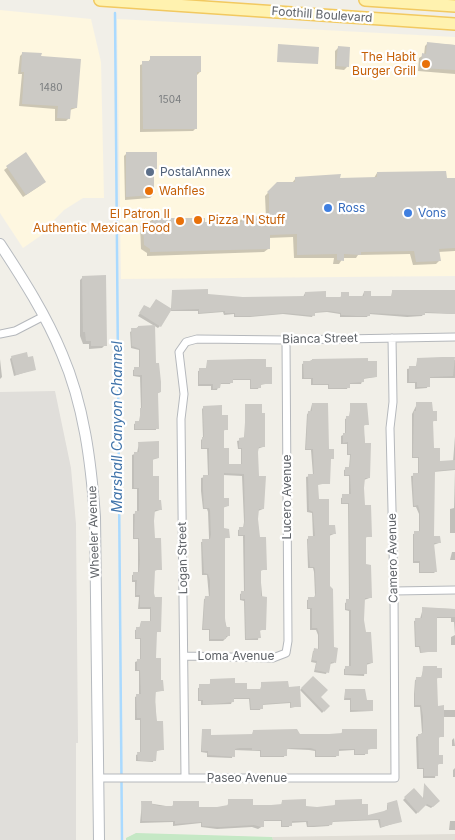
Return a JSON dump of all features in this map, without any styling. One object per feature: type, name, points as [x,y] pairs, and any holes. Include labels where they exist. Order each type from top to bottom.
[{"type":"main road","name":"Foothill Boulevard","points":[[100,0],[455,24]]},
{"type":"main road","name":"Foothill Boulevard","points":[[365,0],[455,6]]},
{"type":"main road","name":"Wheeler Avenue","points":[[0,244],[44,316],[62,354],[84,426],[92,474],[95,517],[99,840]]},
{"type":"street","points":[[0,334],[15,331],[44,316]]},
{"type":"street","name":"Bianca Street","points":[[186,342],[197,339],[286,340],[455,337]]},
{"type":"street","name":"Camero Avenue","points":[[392,338],[390,428],[394,591],[395,778]]},
{"type":"street","name":"Lucero Avenue","points":[[286,340],[288,641],[286,653]]},
{"type":"street","name":"Logan Street","points":[[185,778],[182,419],[184,394],[180,352],[186,342]]},
{"type":"street","points":[[394,591],[455,590]]},
{"type":"street","name":"Loma Avenue","points":[[184,656],[273,658],[286,653]]},
{"type":"street","name":"Paseo Avenue","points":[[98,778],[395,778]]},
{"type":"shaded area","points":[[0,10],[91,19],[101,62],[104,198],[83,198],[64,210],[49,225],[49,230],[23,248],[0,213]]},
{"type":"shaded area","points":[[117,19],[455,37],[455,276],[121,279]]},
{"type":"shaded area","points":[[55,391],[71,468],[76,524],[78,743],[76,743],[76,840],[0,840],[0,392]]},
{"type":"shaded area","points":[[455,834],[455,840],[273,840],[272,837]]},
{"type":"green space","points":[[136,833],[272,837],[273,840],[126,840],[126,838]]},
{"type":"building","points":[[427,42],[455,45],[455,70],[421,68],[422,53],[426,54]]},
{"type":"building","points":[[278,44],[319,47],[318,64],[277,62]]},
{"type":"building","points":[[338,46],[350,47],[349,67],[336,66]]},
{"type":"building","points":[[22,52],[42,53],[41,56],[81,59],[77,108],[71,108],[70,119],[57,118],[58,106],[22,104],[24,72],[21,72]]},
{"type":"building","points":[[150,56],[201,56],[201,72],[197,72],[197,129],[143,129],[142,61],[150,61]]},
{"type":"building","points":[[26,152],[46,182],[26,195],[6,166]]},
{"type":"building","points":[[126,152],[157,152],[157,169],[154,169],[154,195],[126,197]]},
{"type":"building","points":[[446,171],[447,178],[455,178],[455,248],[439,249],[441,261],[416,262],[414,251],[361,252],[361,255],[344,254],[344,261],[337,260],[337,254],[297,255],[297,234],[270,235],[270,249],[150,252],[150,249],[144,245],[143,221],[153,222],[153,218],[205,218],[205,222],[242,222],[242,217],[269,216],[269,194],[267,192],[277,182],[295,182],[295,177],[341,174],[340,178],[377,177],[377,172]]},
{"type":"building","points":[[106,275],[107,346],[91,346],[91,341],[86,341],[85,332],[83,332],[82,276]]},
{"type":"building","points":[[208,289],[208,294],[243,297],[305,296],[305,292],[326,291],[326,297],[341,297],[341,292],[349,292],[349,296],[364,296],[364,291],[371,291],[371,296],[392,296],[392,290],[455,290],[455,314],[425,312],[425,315],[370,313],[370,316],[357,316],[341,315],[341,313],[329,311],[315,312],[315,316],[285,313],[235,316],[235,313],[225,313],[225,311],[199,313],[199,309],[172,310],[172,290]]},
{"type":"building","points":[[156,299],[172,309],[161,327],[139,313],[144,305],[150,308]]},
{"type":"building","points":[[155,325],[156,363],[159,363],[161,382],[161,392],[158,393],[159,429],[135,429],[135,421],[140,421],[140,408],[142,408],[142,375],[134,375],[134,367],[140,367],[140,349],[132,346],[131,328]]},
{"type":"building","points":[[27,352],[28,357],[33,356],[36,370],[16,375],[11,356]]},
{"type":"building","points":[[455,357],[453,376],[430,377],[430,387],[417,387],[417,382],[409,382],[409,366],[417,366],[417,358]]},
{"type":"building","points":[[368,358],[368,361],[377,361],[377,377],[364,378],[364,382],[350,383],[350,388],[329,388],[329,384],[313,384],[313,378],[304,378],[303,361],[312,361],[312,359]]},
{"type":"building","points":[[266,359],[266,367],[272,367],[272,384],[261,384],[261,388],[251,388],[251,379],[233,379],[233,383],[221,383],[220,388],[213,389],[213,384],[199,384],[199,368],[207,368],[207,360]]},
{"type":"building","points":[[416,402],[432,402],[433,411],[437,411],[437,421],[433,421],[434,448],[440,448],[440,461],[455,460],[455,469],[435,471],[434,536],[440,536],[441,543],[434,543],[437,572],[420,572],[420,561],[414,561],[414,531],[420,531],[420,512],[418,505],[414,506],[413,484],[413,473],[419,473],[419,457],[413,457],[414,411],[416,411]]},
{"type":"building","points":[[312,403],[328,403],[329,449],[334,449],[334,459],[331,459],[330,484],[318,484],[319,499],[329,499],[329,525],[335,525],[336,534],[330,534],[330,586],[333,589],[334,647],[338,648],[336,663],[331,662],[329,673],[315,670],[317,661],[312,660],[314,648],[319,649],[319,633],[317,628],[312,628],[312,608],[308,608],[308,597],[315,597],[316,593],[315,569],[310,567],[308,547],[308,536],[315,536],[313,512],[309,510],[308,474],[314,474],[313,449],[306,449],[308,411],[312,411]]},
{"type":"building","points":[[350,403],[367,403],[369,425],[364,425],[365,443],[371,443],[370,478],[365,478],[364,488],[365,505],[371,505],[372,537],[366,537],[366,564],[371,565],[372,598],[365,598],[364,620],[366,632],[371,632],[373,663],[367,663],[367,674],[345,674],[345,666],[351,666],[351,610],[346,609],[346,599],[350,599],[349,503],[342,503],[342,494],[351,494],[350,475],[345,475],[345,467],[350,467],[351,454],[348,454],[348,442],[343,443],[343,433],[346,433],[346,416],[350,416]]},
{"type":"building","points":[[245,404],[262,404],[262,413],[265,413],[265,447],[259,447],[258,452],[259,476],[266,476],[264,509],[259,509],[258,519],[260,537],[266,537],[267,570],[261,570],[261,596],[267,597],[266,630],[260,630],[261,638],[246,639],[245,599],[241,599],[241,591],[245,591],[245,535],[239,535],[239,527],[244,527],[245,520],[244,474],[224,473],[224,498],[229,498],[229,506],[224,507],[224,528],[229,529],[230,538],[225,538],[225,618],[226,627],[230,627],[230,636],[226,636],[226,639],[210,639],[210,629],[203,629],[205,596],[210,596],[210,580],[208,574],[204,573],[202,539],[210,539],[211,535],[210,510],[209,508],[204,508],[203,475],[209,475],[209,448],[202,448],[202,437],[204,437],[203,406],[222,405],[222,415],[228,415],[228,430],[224,430],[224,448],[229,448],[229,464],[242,464],[242,448],[239,448],[239,438],[245,437]]},
{"type":"building","points":[[159,441],[159,458],[153,459],[153,476],[159,476],[159,500],[161,500],[162,510],[155,510],[154,521],[155,538],[161,538],[162,570],[155,570],[154,593],[155,597],[162,597],[161,632],[157,632],[156,658],[161,658],[161,680],[163,680],[164,691],[156,691],[155,702],[157,721],[163,721],[164,750],[157,750],[156,761],[142,761],[138,760],[137,752],[141,752],[141,718],[137,718],[136,694],[141,694],[140,670],[137,670],[137,659],[141,659],[141,638],[136,638],[136,627],[140,627],[141,621],[151,621],[151,607],[140,607],[140,595],[136,595],[137,580],[133,580],[133,572],[139,572],[140,560],[139,538],[134,538],[135,511],[139,511],[139,488],[134,488],[134,452],[139,452],[138,442]]},
{"type":"building","points":[[422,607],[455,609],[455,617],[437,617],[437,652],[421,652],[420,646],[416,646],[415,618],[422,618]]},
{"type":"building","points":[[423,666],[442,668],[442,678],[437,678],[438,706],[444,705],[444,737],[439,737],[439,755],[443,755],[443,764],[438,764],[438,776],[424,776],[424,768],[419,768],[418,734],[422,734],[423,731],[423,716],[421,705],[415,705],[415,692],[416,677],[422,677]]},
{"type":"building","points":[[313,676],[328,690],[321,697],[330,706],[324,712],[301,688]]},
{"type":"building","points":[[235,678],[235,683],[247,683],[247,689],[261,689],[261,682],[288,681],[289,687],[300,686],[301,707],[291,707],[291,702],[263,704],[263,709],[251,709],[250,698],[234,698],[234,702],[213,704],[203,704],[203,700],[199,700],[199,684],[210,684],[210,679]]},
{"type":"building","points":[[345,689],[365,689],[367,700],[373,700],[373,711],[351,710],[351,698],[345,698]]},
{"type":"building","points":[[202,729],[211,729],[211,735],[253,734],[253,730],[297,729],[300,734],[329,734],[342,733],[342,729],[377,729],[377,749],[368,749],[368,754],[355,754],[355,749],[339,749],[339,756],[316,756],[316,750],[311,748],[291,748],[287,749],[287,756],[261,756],[261,750],[239,748],[235,749],[235,757],[208,755],[208,751],[202,751]]},
{"type":"building","points":[[424,783],[440,801],[433,807],[427,804],[418,813],[404,797],[414,788],[424,799]]},
{"type":"building","points":[[228,799],[253,799],[253,805],[271,805],[282,804],[282,800],[306,799],[306,806],[317,807],[335,805],[335,800],[362,799],[362,804],[368,804],[368,815],[388,809],[387,803],[397,800],[402,822],[381,827],[380,819],[333,821],[332,825],[308,826],[308,821],[292,821],[292,826],[282,826],[282,820],[264,820],[264,827],[254,825],[220,827],[202,826],[202,822],[175,824],[175,821],[142,821],[141,801],[152,801],[152,804],[159,806],[173,806],[173,801],[199,801],[199,807],[217,807],[228,805]]},
{"type":"waterway","name":"Marshall Canyon Channel","points":[[115,13],[122,840]]},
{"type":"place","name":"The Habit Burger Grill","points":[[426,64]]},
{"type":"place","name":"PostalAnnex","points":[[150,172]]},
{"type":"place","name":"Wahfles","points":[[149,191]]},
{"type":"place","name":"Ross","points":[[328,208]]},
{"type":"place","name":"Vons","points":[[408,213]]},
{"type":"place","name":"Pizza 'N Stuff","points":[[198,220]]},
{"type":"place","name":"El Patron II Authentic Mexican Food","points":[[180,221]]}]
